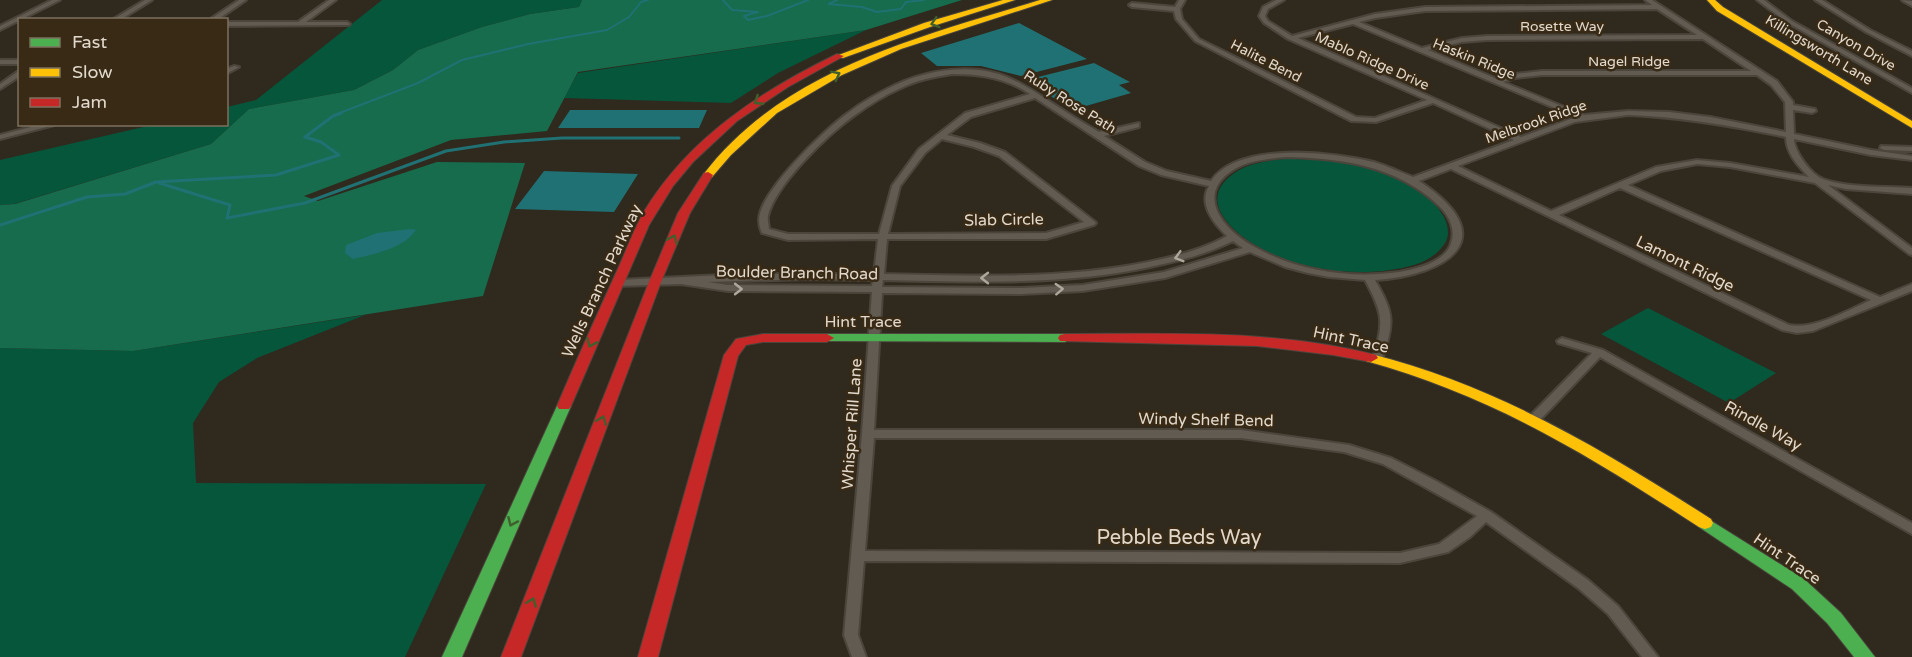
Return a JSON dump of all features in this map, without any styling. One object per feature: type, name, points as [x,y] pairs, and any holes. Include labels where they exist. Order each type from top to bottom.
[{"type":"street","points":[[21,18],[57,0]]},
{"type":"street","points":[[118,18],[149,0]]},
{"type":"street","points":[[215,18],[243,0]]},
{"type":"street","points":[[299,24],[333,0]]},
{"type":"street","name":"Wells Branch Parkway","points":[[452,657],[650,212],[674,177],[698,149],[750,106],[782,85],[850,52],[881,40],[1011,0]]},
{"type":"street","points":[[511,657],[655,282],[684,213],[705,179],[727,153],[774,111],[830,77],[879,55],[1048,0]]},
{"type":"street","points":[[1132,5],[1177,9],[1182,0]]},
{"type":"street","name":"Mablo Ridge Drive","points":[[1281,0],[1265,8],[1262,16],[1270,26],[1290,38],[1522,140]]},
{"type":"street","points":[[1648,0],[1761,73],[1782,91],[1790,107],[1789,135],[1790,147],[1794,155],[1819,182],[1912,252]]},
{"type":"street","name":"Killingsworth Lane","points":[[1711,0],[1720,9],[1912,125]]},
{"type":"street","name":"Canyon Drive","points":[[1760,0],[1790,22],[1912,91]]},
{"type":"street","points":[[1818,0],[1912,54]]},
{"type":"street","points":[[1905,0],[1912,4]]},
{"type":"street","points":[[1290,38],[1392,13],[1438,8],[1659,7]]},
{"type":"street","name":"Halite Bend","points":[[1177,9],[1179,19],[1197,40],[1348,116],[1368,121],[1432,101]]},
{"type":"street","points":[[9,24],[18,20]]},
{"type":"street","name":"Haskin Ridge","points":[[1354,22],[1584,117]]},
{"type":"street","points":[[0,26],[18,24]]},
{"type":"street","points":[[228,24],[347,24]]},
{"type":"street","name":"Rosette Way","points":[[1421,50],[1462,40],[1487,38],[1705,37]]},
{"type":"street","points":[[0,62],[18,62]]},
{"type":"street","points":[[228,67],[236,67],[228,71]]},
{"type":"street","name":"Ruby Rose Path","points":[[882,236],[788,237],[765,231],[763,218],[795,166],[824,135],[858,109],[898,87],[922,76],[946,72],[970,72],[1008,79],[1142,164],[1164,173],[1213,184]]},
{"type":"street","name":"Nagel Ridge","points":[[1497,81],[1542,73],[1761,73]]},
{"type":"street","points":[[0,87],[18,74]]},
{"type":"street","name":"Whisper Rill Lane","points":[[860,657],[850,635],[859,556],[882,236],[896,186],[922,151],[976,111],[1036,95]]},
{"type":"street","points":[[1790,107],[1812,111]]},
{"type":"street","name":"Melbrook Ridge","points":[[1411,181],[1584,117],[1619,114],[1677,115],[1714,119],[1859,147],[1912,149]]},
{"type":"street","points":[[1098,135],[1136,125]]},
{"type":"street","points":[[0,137],[46,126]]},
{"type":"street","name":"Slab Circle","points":[[882,236],[1046,236],[1092,223],[1002,154],[940,136]]},
{"type":"street","name":"Melbrook Ridge","points":[[1815,140],[1872,153],[1912,157]]},
{"type":"street","points":[[1901,149],[1912,157]]},
{"type":"street","points":[[1286,155],[1322,156],[1359,162],[1411,181],[1440,201],[1450,212],[1456,223],[1458,234],[1455,245],[1448,255],[1436,264],[1400,275],[1368,277],[1308,270],[1280,262],[1251,249],[1233,237],[1213,215],[1209,204],[1209,194],[1219,176],[1240,164],[1286,155]]},
{"type":"street","points":[[1550,215],[1668,165],[1696,162],[1730,165],[1819,182],[1912,191]]},
{"type":"street","name":"Lamont Ridge","points":[[1450,166],[1786,328],[1797,330],[1813,328],[1912,287]]},
{"type":"street","points":[[1620,185],[1880,300]]},
{"type":"street","name":"Boulder Branch Road","points":[[681,281],[732,277],[1018,278],[1120,271],[1198,252],[1219,245],[1233,237]]},
{"type":"street","points":[[1752,244],[1763,238]]},
{"type":"street","name":"Boulder Branch Road","points":[[681,281],[728,288],[1022,291],[1093,286],[1165,275],[1251,249]]},
{"type":"street","points":[[1368,277],[1386,308],[1387,327],[1377,360]]},
{"type":"street","points":[[618,283],[681,281]]},
{"type":"street","name":"Hint Trace","points":[[648,657],[730,355],[741,342],[763,338],[1175,338],[1290,344],[1377,360],[1432,378],[1533,420],[1595,454],[1798,584],[1824,605],[1845,628],[1865,657]]},
{"type":"street","name":"Rindle Way","points":[[1562,341],[1599,352],[1912,529]]},
{"type":"street","points":[[1533,420],[1599,352]]},
{"type":"street","name":"Windy Shelf Bend","points":[[868,434],[1241,434],[1345,448],[1388,461],[1486,515],[1583,584],[1613,610],[1651,657]]},
{"type":"street","name":"Pebble Beds Way","points":[[859,556],[1400,558],[1443,548],[1465,534],[1486,515]]},
{"type":"green space","points":[[382,0],[582,0],[579,7],[530,14],[482,27],[418,50],[393,70],[354,90],[249,109],[211,144],[14,204],[0,205],[0,160],[148,126],[228,126],[228,107],[256,100]]},
{"type":"green space","points":[[582,0],[962,0],[866,30],[578,72],[547,131],[451,140],[304,196],[318,201],[437,162],[525,163],[483,296],[133,351],[0,348],[0,205],[15,204],[211,144],[249,109],[354,90],[393,70],[418,50],[482,27],[530,14],[579,7]]},
{"type":"green space","points":[[866,30],[778,73],[731,103],[564,98],[578,73]]},
{"type":"green space","points":[[1284,159],[1349,164],[1395,177],[1415,187],[1432,200],[1447,223],[1448,237],[1440,249],[1428,259],[1398,269],[1374,272],[1324,269],[1276,256],[1239,234],[1230,225],[1222,215],[1218,204],[1218,193],[1224,182],[1241,169]]},
{"type":"green space","points":[[1648,308],[1776,373],[1729,403],[1601,334]]},
{"type":"green space","points":[[365,315],[257,358],[219,382],[193,423],[196,483],[486,484],[405,657],[0,657],[0,348],[133,351]]},
{"type":"water","points":[[1019,23],[1087,59],[1021,76],[981,66],[937,66],[921,53]]},
{"type":"water","points":[[1094,63],[1130,82],[1119,85],[1131,93],[1072,110],[1026,80]]},
{"type":"water","points":[[570,110],[707,110],[699,128],[558,128]]},
{"type":"water","points":[[544,171],[638,174],[614,212],[515,209]]},
{"type":"water","points":[[416,230],[404,242],[388,250],[353,259],[345,253],[346,245],[377,233]]},
{"type":"waterway","points":[[337,114],[418,83],[462,60],[528,44],[607,30],[629,17],[641,2],[648,0]]},
{"type":"waterway","points":[[723,0],[732,10],[758,12],[744,16],[748,20],[767,16],[808,0]]},
{"type":"waterway","points":[[837,0],[829,4],[862,7],[877,12],[901,9],[906,2],[924,0]]},
{"type":"waterway","points":[[0,225],[87,197],[125,194],[156,182],[276,175],[339,155],[321,142],[305,137],[333,116],[341,113]]},
{"type":"waterway","points":[[159,183],[230,205],[227,218],[305,203],[446,151],[504,142],[562,138],[679,138]]},
{"type":"traffic: fast","points":[[827,338],[1065,338]]},
{"type":"traffic: fast","points":[[452,657],[564,406]]},
{"type":"traffic: fast","points":[[1705,523],[1798,584],[1834,618],[1865,657]]},
{"type":"traffic: slow","points":[[840,56],[927,25],[1011,0]]},
{"type":"traffic: slow","points":[[708,175],[727,153],[774,111],[839,73],[898,47],[1048,0]]},
{"type":"traffic: slow","points":[[1711,0],[1720,9],[1912,125]]},
{"type":"traffic: slow","points":[[1371,358],[1415,370],[1459,386],[1545,426],[1627,473],[1705,523]]},
{"type":"traffic: jam","points":[[564,406],[643,225],[669,184],[711,139],[758,101],[840,56]]},
{"type":"traffic: jam","points":[[511,657],[655,282],[684,213],[708,175]]},
{"type":"traffic: jam","points":[[648,657],[731,355],[741,342],[763,338],[827,338]]},
{"type":"traffic: jam","points":[[1065,338],[1219,339],[1295,345],[1371,358]]}]
